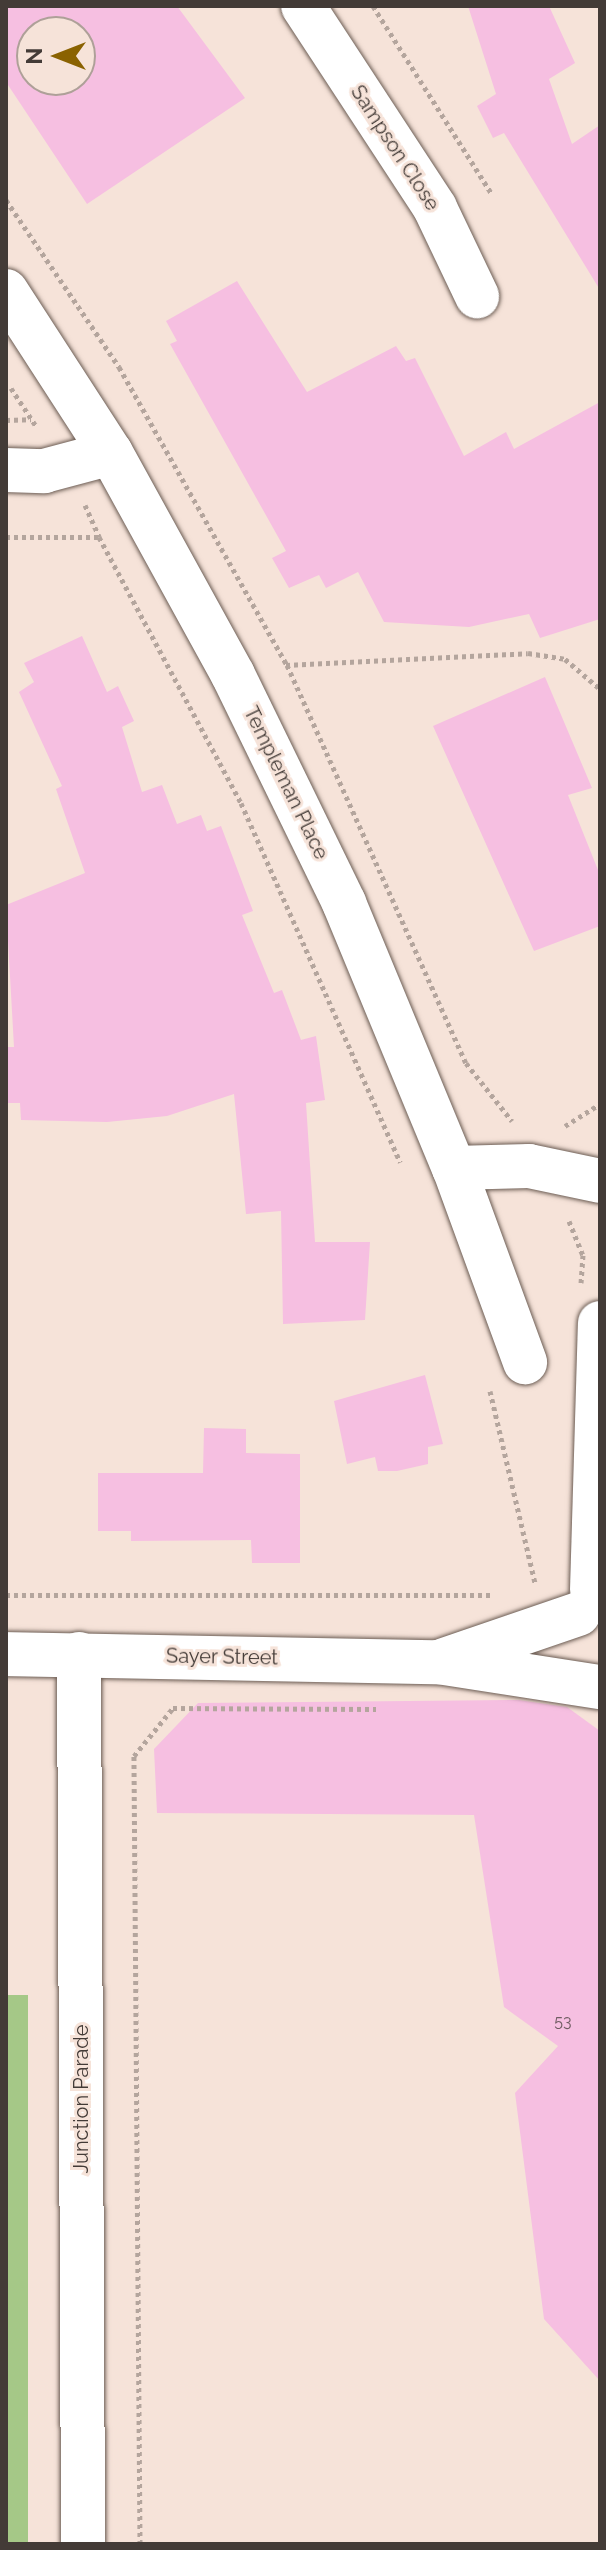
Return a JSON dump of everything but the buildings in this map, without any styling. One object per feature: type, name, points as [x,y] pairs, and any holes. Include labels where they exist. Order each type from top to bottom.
[{"type":"street","name":"Sampson Close","points":[[303,6],[435,208],[477,296]]},
{"type":"street","name":"Templeman Place","points":[[6,291],[111,453],[235,680],[344,903],[454,1168],[525,1362]]},
{"type":"street","points":[[6,470],[44,471],[111,453]]},
{"type":"street","points":[[454,1168],[529,1166],[600,1181]]},
{"type":"street","points":[[600,1323],[569,1602],[578,1654],[600,1687]]},
{"type":"street","name":"Sayer Street","points":[[438,1662],[569,1602]]},
{"type":"street","name":"Sayer Street","points":[[6,1654],[438,1662],[600,1687]]},
{"type":"street","name":"Junction Parade","points":[[79,1654],[83,2544]]},
{"type":"path","points":[[373,6],[491,193]]},
{"type":"path","points":[[6,379],[39,431]]},
{"type":"path","points":[[6,420],[32,419]]},
{"type":"path","points":[[82,500],[241,803],[402,1168]]},
{"type":"path","points":[[6,537],[99,537]]},
{"type":"path","points":[[235,680],[287,665],[528,653],[565,659],[600,689]]},
{"type":"path","points":[[6,1595],[569,1602],[483,1373]]},
{"type":"path","points":[[140,2544],[134,1756],[173,1708],[395,1709]]},
{"type":"green space","points":[[6,1995],[28,1995],[28,2544],[6,2544]]}]
